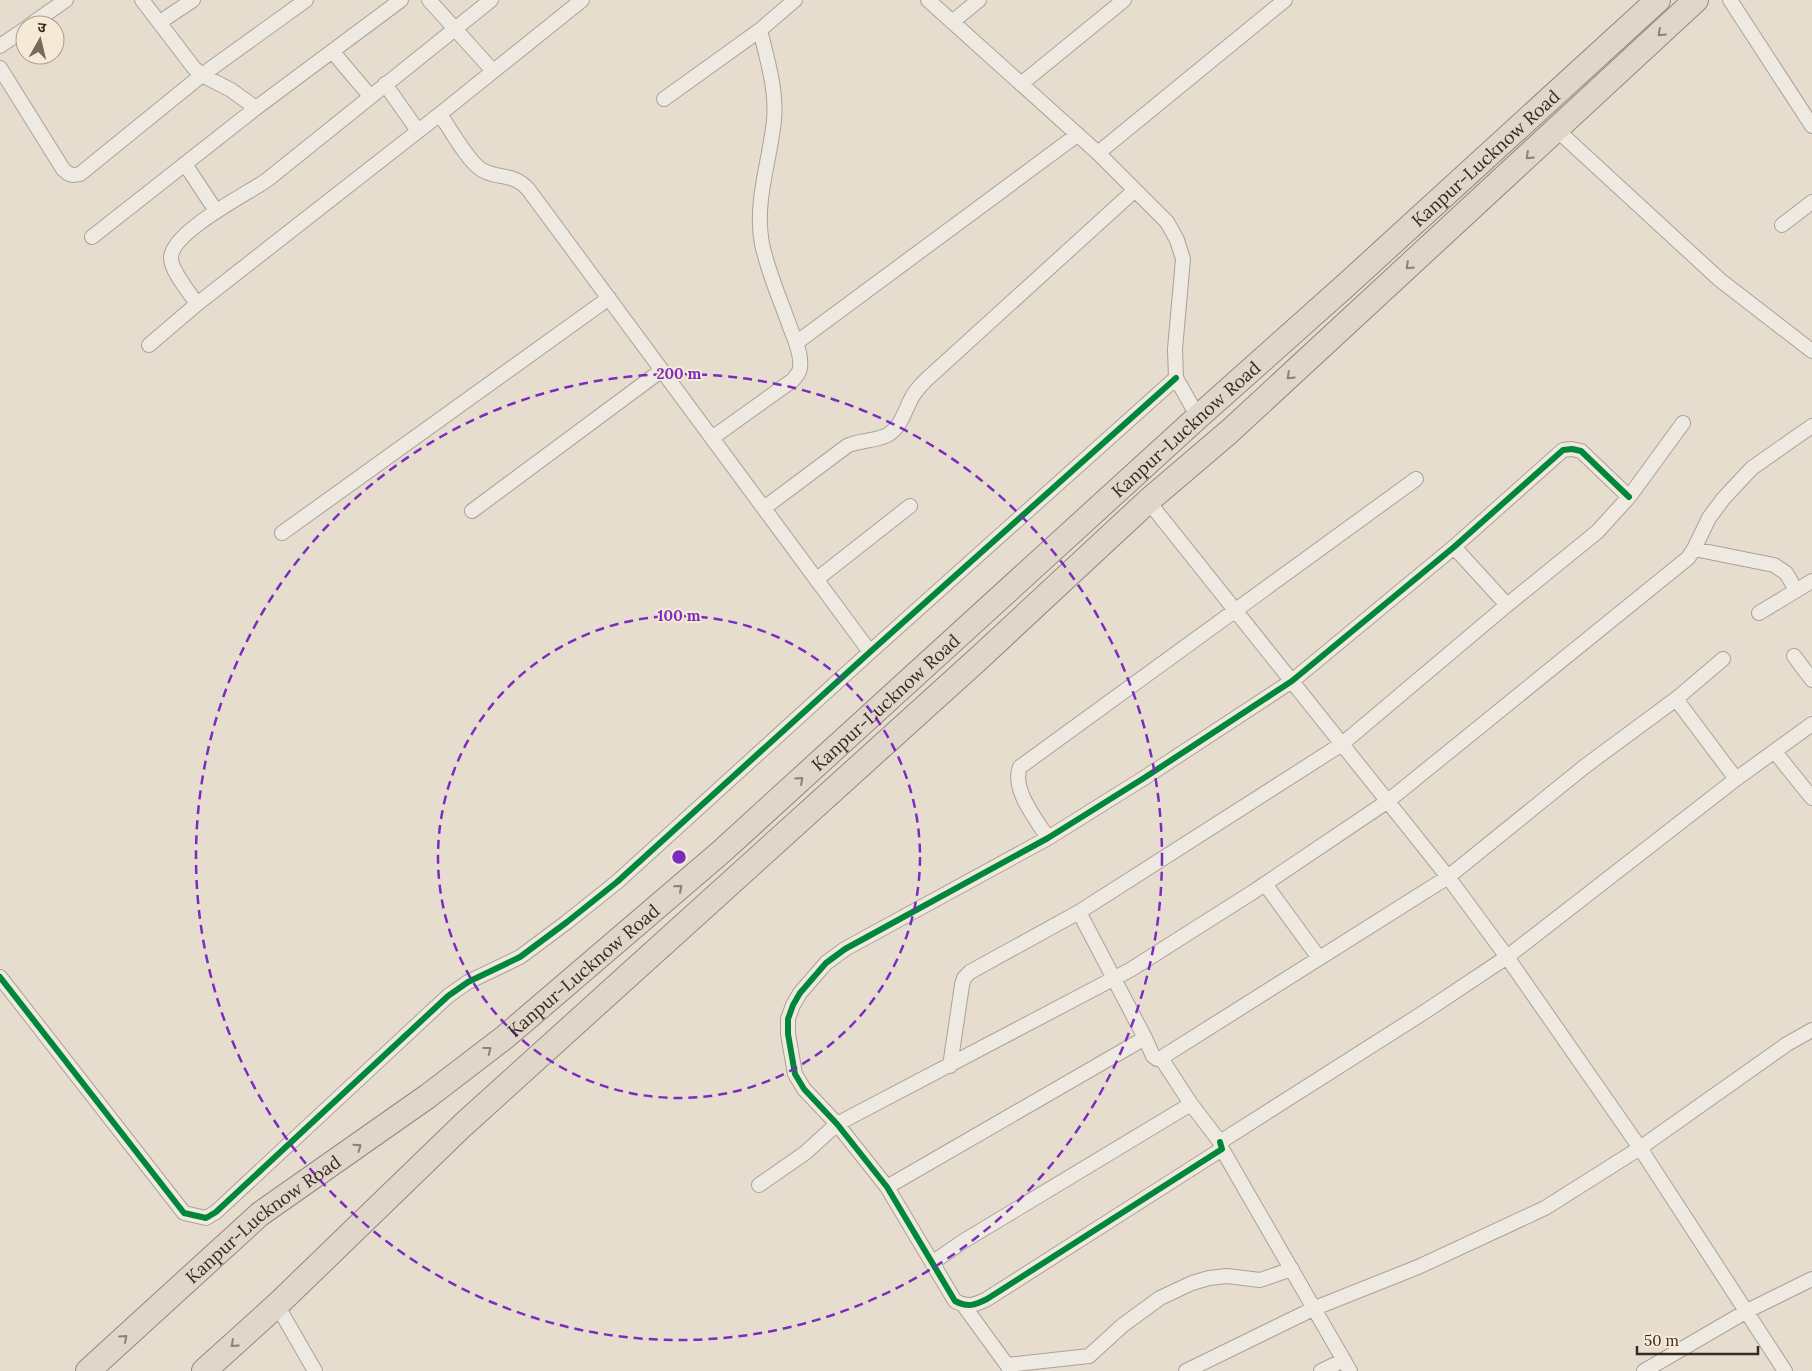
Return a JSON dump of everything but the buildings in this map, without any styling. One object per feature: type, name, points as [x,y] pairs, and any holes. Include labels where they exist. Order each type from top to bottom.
[{"type":"highway","name":"Kanpur-Lucknow Road","points":[[88,1371],[260,1214],[428,1096],[520,1024],[721,852],[1658,0]]},
{"type":"highway","name":"Kanpur-Lucknow Road","points":[[204,1371],[270,1311],[462,1125],[977,660],[1148,501],[1230,431],[1696,0]]},
{"type":"highway","points":[[1330,300],[1348,322]]},
{"type":"street","points":[[44,15],[66,0]]},
{"type":"street","points":[[142,0],[194,68],[202,75],[232,90],[256,108]]},
{"type":"street","points":[[160,22],[193,0]]},
{"type":"street","points":[[0,68],[64,170],[74,176],[80,174],[202,75],[306,0]]},
{"type":"street","points":[[92,237],[256,108],[401,0]]},
{"type":"street","points":[[428,0],[456,28],[493,71]]},
{"type":"street","points":[[197,304],[174,268],[171,257],[174,247],[182,237],[216,211],[267,180],[491,0]]},
{"type":"street","points":[[149,345],[197,304],[582,0]]},
{"type":"street","points":[[664,99],[760,30],[795,0]]},
{"type":"street","points":[[928,0],[1098,153],[1167,222],[1178,240],[1183,259],[1175,350],[1176,378],[1198,417]]},
{"type":"street","points":[[952,22],[979,0]]},
{"type":"street","points":[[1021,84],[1124,0]]},
{"type":"street","points":[[1730,0],[1812,126]]},
{"type":"street","points":[[1098,153],[1279,2]]},
{"type":"street","points":[[712,438],[793,380],[800,372],[801,364],[796,343],[766,261],[760,232],[760,202],[775,104],[774,89],[760,30]]},
{"type":"street","points":[[0,46],[15,36]]},
{"type":"street","points":[[332,51],[370,96]]},
{"type":"street","points":[[385,84],[418,131]]},
{"type":"street","points":[[440,114],[476,166],[485,172],[520,181],[528,189],[870,652]]},
{"type":"street","points":[[1557,130],[1720,280],[1812,351]]},
{"type":"street","points":[[796,343],[1077,135]]},
{"type":"street","points":[[184,164],[216,211]]},
{"type":"street","points":[[764,508],[848,446],[856,442],[881,438],[889,434],[902,420],[914,393],[927,379],[1135,190]]},
{"type":"street","points":[[1782,225],[1812,202]]},
{"type":"street","points":[[282,533],[609,298]]},
{"type":"street","points":[[472,511],[662,370]]},
{"type":"street","points":[[0,977],[184,1213],[206,1218],[216,1212],[448,996],[468,982],[520,956],[617,882],[1176,378]]},
{"type":"street","points":[[950,1066],[964,978],[970,972],[1079,912],[1342,744],[1597,532],[1629,497],[1683,423]]},
{"type":"street","points":[[759,1185],[806,1153],[837,1124],[1130,970],[1265,884],[1388,800],[1688,558],[1715,508],[1752,468],[1812,426]]},
{"type":"street","points":[[1292,1270],[1260,1280],[1227,1276],[1209,1278],[1192,1283],[1160,1298],[1123,1325],[1089,1356],[1009,1368],[964,1306],[955,1301],[887,1187],[837,1124],[804,1089],[794,1074],[788,1034],[788,1018],[793,1005],[800,993],[826,963],[845,949],[1048,838],[1292,682],[1454,547],[1563,450],[1572,448],[1581,451],[1629,497]]},
{"type":"street","points":[[1048,838],[1028,808],[1018,783],[1017,773],[1020,767],[1060,736],[1236,611],[1416,479]]},
{"type":"street","points":[[1148,501],[1388,800],[1507,957],[1640,1148],[1785,1371]]},
{"type":"street","points":[[817,579],[910,506]]},
{"type":"street","points":[[1454,547],[1507,605]]},
{"type":"street","points":[[1694,549],[1774,565],[1786,573],[1796,590]]},
{"type":"street","points":[[1760,613],[1796,590],[1811,583]]},
{"type":"street","points":[[1794,656],[1812,680]]},
{"type":"street","points":[[1079,912],[1145,1038],[1152,1056],[1157,1059],[1161,1058],[1448,877],[1584,767],[1676,699],[1723,659]]},
{"type":"street","points":[[1676,699],[1736,779]]},
{"type":"street","points":[[964,1306],[974,1306],[987,1299],[1507,957],[1736,779],[1812,724]]},
{"type":"street","points":[[1775,752],[1812,798]]},
{"type":"street","points":[[1265,884],[1319,958]]},
{"type":"street","points":[[1186,1371],[1315,1308],[1418,1267],[1545,1208],[1640,1148],[1788,1044],[1812,1030]]},
{"type":"street","points":[[887,1187],[1145,1038]]},
{"type":"street","points":[[1161,1058],[1221,1145],[1347,1365],[1321,1371]]},
{"type":"street","points":[[932,1263],[970,1237],[1191,1104]]},
{"type":"street","points":[[1644,1371],[1747,1311],[1812,1279]]},
{"type":"street","points":[[270,1311],[315,1371]]},
{"type":"cycle path","points":[[0,977],[184,1213],[206,1218],[216,1212],[448,996],[468,982],[520,957],[617,882],[1176,378]]},
{"type":"cycle path","points":[[1220,1142],[1222,1149],[987,1299],[975,1304],[964,1304],[955,1301],[887,1187],[837,1124],[804,1089],[795,1074],[788,1034],[788,1019],[800,993],[826,963],[845,949],[1048,838],[1292,681],[1454,547],[1563,450],[1581,451],[1629,497]]}]
